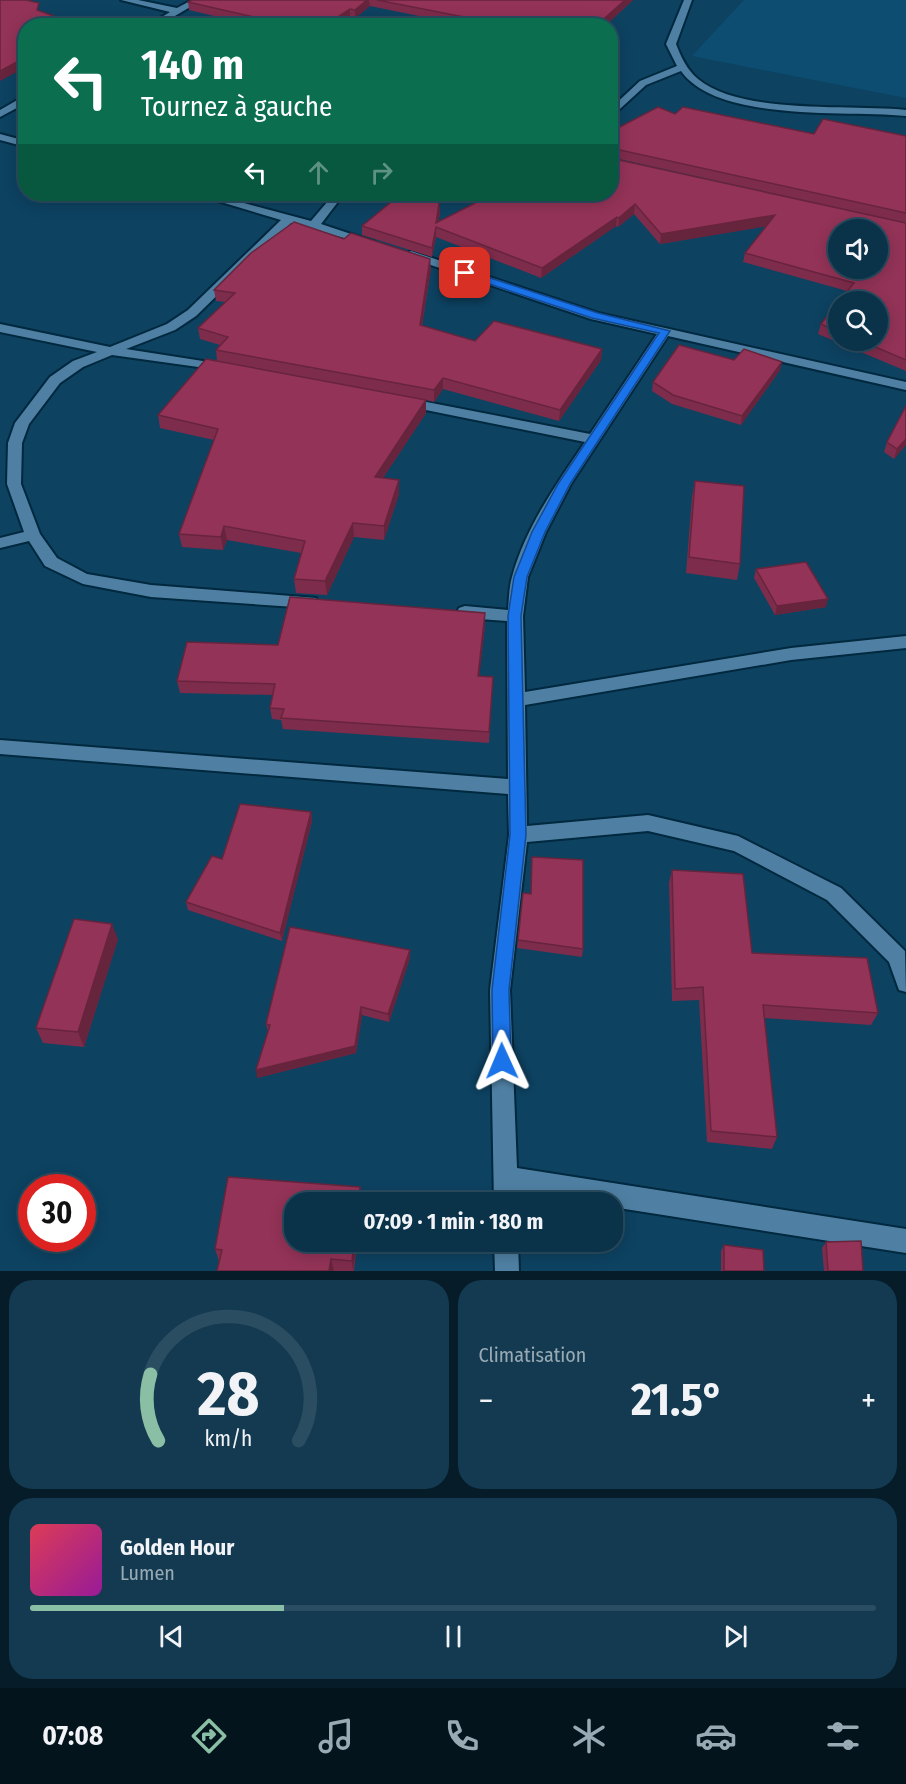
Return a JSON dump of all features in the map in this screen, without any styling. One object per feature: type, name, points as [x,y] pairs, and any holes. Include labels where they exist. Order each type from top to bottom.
[{"type":"street","points":[[125,0],[178,11]]},
{"type":"street","points":[[165,18],[198,0]]},
{"type":"street","points":[[688,0],[670,44],[681,68],[701,87],[739,102],[906,113]]},
{"type":"street","points":[[618,107],[643,82],[681,68]]},
{"type":"street","points":[[1,113],[18,103]]},
{"type":"street","points":[[0,137],[18,142]]},
{"type":"street","points":[[224,201],[261,212],[290,217],[379,245]]},
{"type":"street","points":[[314,225],[333,201]]},
{"type":"street","points":[[290,217],[192,313],[171,327],[78,364],[55,380],[22,423],[15,443],[14,484],[33,535],[51,562],[83,579],[151,591],[327,603]]},
{"type":"street","points":[[400,252],[596,316],[906,386]]},
{"type":"street","points":[[0,328],[111,351],[235,370]]},
{"type":"street","points":[[506,1192],[500,990],[518,835],[515,616],[520,577],[538,532],[564,484],[665,331]]},
{"type":"street","points":[[397,400],[594,439]]},
{"type":"street","points":[[0,543],[33,535]]},
{"type":"street","points":[[444,611],[515,616]]},
{"type":"street","points":[[516,699],[791,654],[906,642]]},
{"type":"street","points":[[0,747],[517,787]]},
{"type":"street","points":[[518,835],[648,823],[738,844],[834,894],[898,957],[906,984]]},
{"type":"street","points":[[506,1178],[906,1241]]},
{"type":"street","points":[[506,1252],[507,1271]]},
{"type":"shaded area","points":[[744,0],[906,0],[906,98],[692,56]]},
{"type":"building","points":[[0,0],[26,0],[39,3],[37,10],[59,18],[18,18],[18,61],[0,71]]},
{"type":"building","points":[[192,0],[367,0],[355,10],[350,9],[336,18],[258,18],[188,2]]},
{"type":"building","points":[[377,0],[625,0],[605,18],[469,18]]},
{"type":"building","points":[[658,107],[675,114],[683,107],[814,134],[823,119],[906,136],[906,213],[618,150],[618,128]]},
{"type":"building","points":[[618,160],[888,219],[828,219],[828,276],[745,253],[775,215],[661,234],[635,204],[619,218],[617,217],[542,268],[436,227],[432,248],[362,226],[392,201],[437,201],[439,204],[436,223],[479,201],[618,201]]},
{"type":"building","points":[[888,219],[906,223],[906,360],[885,351],[888,351],[888,291],[848,291],[854,283],[839,279],[888,279]]},
{"type":"building","points":[[294,222],[344,239],[351,233],[430,259],[420,325],[475,341],[494,321],[602,349],[560,410],[443,378],[434,390],[216,350],[228,337],[198,328],[235,293],[214,290],[251,253]]},
{"type":"building","points":[[828,315],[828,327],[821,324]]},
{"type":"building","points":[[679,345],[734,360],[744,349],[782,362],[742,416],[673,395],[653,382]]},
{"type":"building","points":[[206,359],[426,400],[375,477],[399,480],[384,526],[353,523],[325,581],[294,579],[305,541],[224,526],[221,537],[179,534],[218,429],[158,415]]},
{"type":"building","points":[[906,406],[906,439],[897,449],[887,442]]},
{"type":"building","points":[[695,481],[744,486],[740,564],[689,557]]},
{"type":"building","points":[[806,562],[828,599],[777,606],[756,569]]},
{"type":"building","points":[[290,597],[485,613],[478,676],[493,677],[489,732],[281,718],[284,709],[270,708],[275,684],[177,681],[187,642],[278,645]]},
{"type":"building","points":[[240,804],[311,812],[280,933],[186,902],[212,856],[222,859]]},
{"type":"building","points":[[532,857],[583,860],[583,949],[518,940],[523,893],[531,894]]},
{"type":"building","points":[[672,870],[743,874],[752,953],[867,958],[878,1013],[763,1005],[777,1137],[711,1131],[703,987],[675,989]]},
{"type":"building","points":[[74,919],[112,924],[78,1032],[36,1028]]},
{"type":"building","points":[[290,927],[410,950],[388,1014],[361,1007],[355,1046],[256,1070],[270,1025],[266,1024]]},
{"type":"building","points":[[228,1177],[360,1187],[359,1192],[284,1192],[284,1252],[353,1252],[352,1261],[331,1259],[329,1271],[217,1271],[222,1250],[215,1249]]},
{"type":"building","points":[[861,1241],[863,1271],[828,1271],[826,1242]]},
{"type":"building","points":[[724,1245],[763,1250],[764,1271],[724,1271]]},
{"type":"route","points":[[465,273],[596,316],[665,331],[564,484],[538,532],[520,577],[515,616],[518,835],[500,990],[502,1061]]}]
